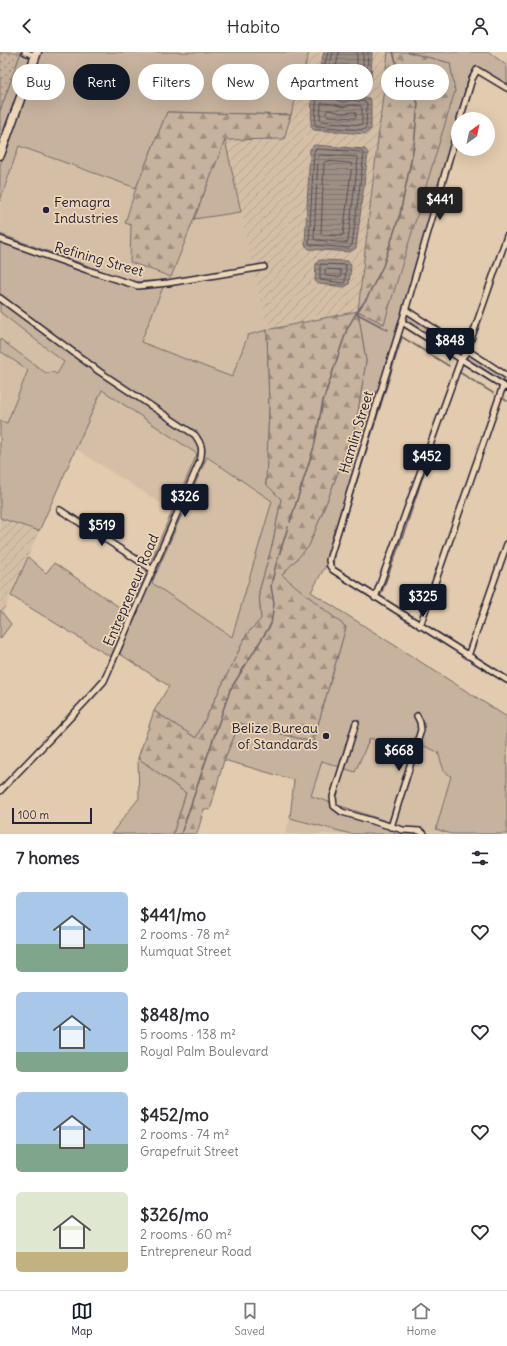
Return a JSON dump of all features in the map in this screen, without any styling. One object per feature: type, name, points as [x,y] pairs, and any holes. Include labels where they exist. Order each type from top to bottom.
[{"type":"main road","points":[[0,155],[36,54]]},
{"type":"street","points":[[25,52],[36,54]]},
{"type":"street","points":[[462,112],[472,79],[477,70],[507,88]]},
{"type":"street","name":"Hamlin Street","points":[[375,598],[333,570],[330,566],[330,560],[406,310],[451,152]]},
{"type":"street","points":[[507,236],[467,351],[460,359],[375,598],[507,680]]},
{"type":"street","name":"Refining Street","points":[[0,239],[87,270],[138,286],[168,283],[264,267]]},
{"type":"street","name":"Entrepreneur Road","points":[[0,298],[100,372],[195,435],[200,442],[202,451],[200,461],[104,680],[78,710],[65,721],[0,790]]},
{"type":"street","points":[[406,310],[507,376]]},
{"type":"street","points":[[402,322],[505,387],[420,626]]},
{"type":"street","points":[[60,510],[152,570]]},
{"type":"street","points":[[468,656],[507,544]]},
{"type":"street","points":[[391,827],[421,730],[420,722],[417,716]]},
{"type":"street","points":[[356,723],[333,797],[334,806],[340,811],[391,827],[403,830],[420,831],[424,834]]},
{"type":"shaded area","points":[[309,52],[388,52],[387,64],[381,64],[381,100],[382,100],[358,311],[267,330],[225,140],[284,138],[295,100],[373,100],[373,64],[306,64]]},
{"type":"shaded area","points":[[19,146],[136,188],[125,223],[131,225],[130,262],[171,277],[194,219],[241,212],[267,330],[248,335],[232,377],[141,342],[166,280],[133,282],[0,234],[0,201]]},
{"type":"shaded area","points":[[0,312],[64,362],[56,374],[52,372],[46,373],[0,339]]},
{"type":"shaded area","points":[[0,351],[28,369],[7,423],[0,421]]},
{"type":"shaded area","points":[[101,389],[197,454],[173,511],[76,449]]},
{"type":"shaded area","points":[[206,457],[272,501],[232,637],[152,583]]},
{"type":"shaded area","points":[[0,518],[39,531],[3,613],[0,610]]},
{"type":"shaded area","points":[[370,737],[408,753],[412,741],[438,752],[444,771],[451,776],[436,829],[451,834],[424,834],[420,831],[311,796],[322,761],[355,771]]},
{"type":"shaded area","points":[[290,818],[351,834],[285,834]]},
{"type":"green space","points":[[0,52],[21,52],[17,64],[12,64],[12,77],[0,111]]},
{"type":"green space","points":[[21,52],[32,52],[28,64],[17,64]]},
{"type":"green space","points":[[41,52],[309,52],[306,64],[277,64],[277,100],[295,100],[291,115],[167,112],[136,188],[19,146],[0,201],[0,165],[24,100],[65,100],[65,64],[37,64]]},
{"type":"green space","points":[[388,52],[407,52],[450,63],[455,91],[384,324],[358,311],[382,100],[449,100],[449,64],[387,64]]},
{"type":"green space","points":[[407,52],[489,52],[507,66],[507,88],[477,70],[461,112],[451,112],[452,156],[406,310],[507,376],[507,388],[403,322],[329,560],[311,592],[507,717],[507,834],[451,834],[436,829],[451,776],[444,771],[438,752],[412,741],[408,753],[370,738],[355,772],[322,761],[311,796],[420,831],[424,834],[351,834],[290,818],[294,780],[224,760],[240,723],[313,742],[346,627],[281,575],[309,545],[356,424],[366,361],[358,311],[384,324],[441,100],[449,100],[450,63]]},
{"type":"green space","points":[[12,77],[12,100],[15,100],[0,142],[0,111]]},
{"type":"green space","points":[[167,112],[291,115],[284,139],[225,140],[171,277],[130,262],[131,225],[125,223],[136,188]]},
{"type":"green space","points":[[225,140],[241,212],[194,219]]},
{"type":"green space","points":[[0,234],[133,282],[166,280],[141,342],[232,377],[248,335],[267,330],[269,409],[266,484],[281,499],[273,542],[259,592],[261,619],[247,634],[196,738],[154,711],[169,686],[117,652],[114,659],[11,596],[28,557],[46,573],[54,563],[128,613],[197,454],[102,390],[39,531],[0,518],[0,421],[7,423],[28,370],[0,351],[0,339],[46,373],[52,372],[57,374],[64,362],[0,312]],"holes":[[[207,457],[272,501],[232,637],[152,583]]]},
{"type":"green space","points":[[358,311],[366,361],[356,424],[309,546],[282,575],[346,627],[313,742],[240,723],[224,760],[210,810],[204,809],[197,834],[173,834],[186,793],[138,758],[154,711],[196,738],[247,634],[261,619],[259,592],[273,542],[281,499],[266,484],[269,409],[267,330]]},
{"type":"green space","points":[[0,610],[11,624],[0,639]]},
{"type":"green space","points":[[138,758],[186,793],[173,834],[111,834],[139,798]]},
{"type":"water","points":[[324,52],[372,52],[372,64],[321,64]]},
{"type":"water","points":[[312,100],[370,100],[371,102],[371,129],[366,134],[314,130],[311,127]]},
{"type":"water","points":[[314,145],[365,149],[368,153],[356,248],[350,252],[309,249],[305,245],[310,149]]},
{"type":"water","points":[[319,260],[348,261],[351,265],[349,284],[345,287],[319,284],[315,281],[316,264]]},
{"type":"waterway","points":[[290,522],[314,447],[323,401],[347,329],[367,298],[383,266],[400,214],[414,146],[418,103],[401,79],[393,52]]},
{"type":"waterway","points":[[356,313],[388,330]]},
{"type":"waterway","points":[[333,566],[334,554],[402,337],[449,366]]},
{"type":"waterway","points":[[458,374],[459,372],[493,393]]},
{"type":"waterway","points":[[502,398],[507,401]]},
{"type":"waterway","points":[[380,598],[406,527],[439,428]]},
{"type":"waterway","points":[[181,834],[230,690],[271,624],[274,604],[271,586],[288,527]]},
{"type":"place","name":"Femagra Industries","points":[[46,210]]},
{"type":"place","name":"Belize Bureau of Standards","points":[[326,736]]}]
